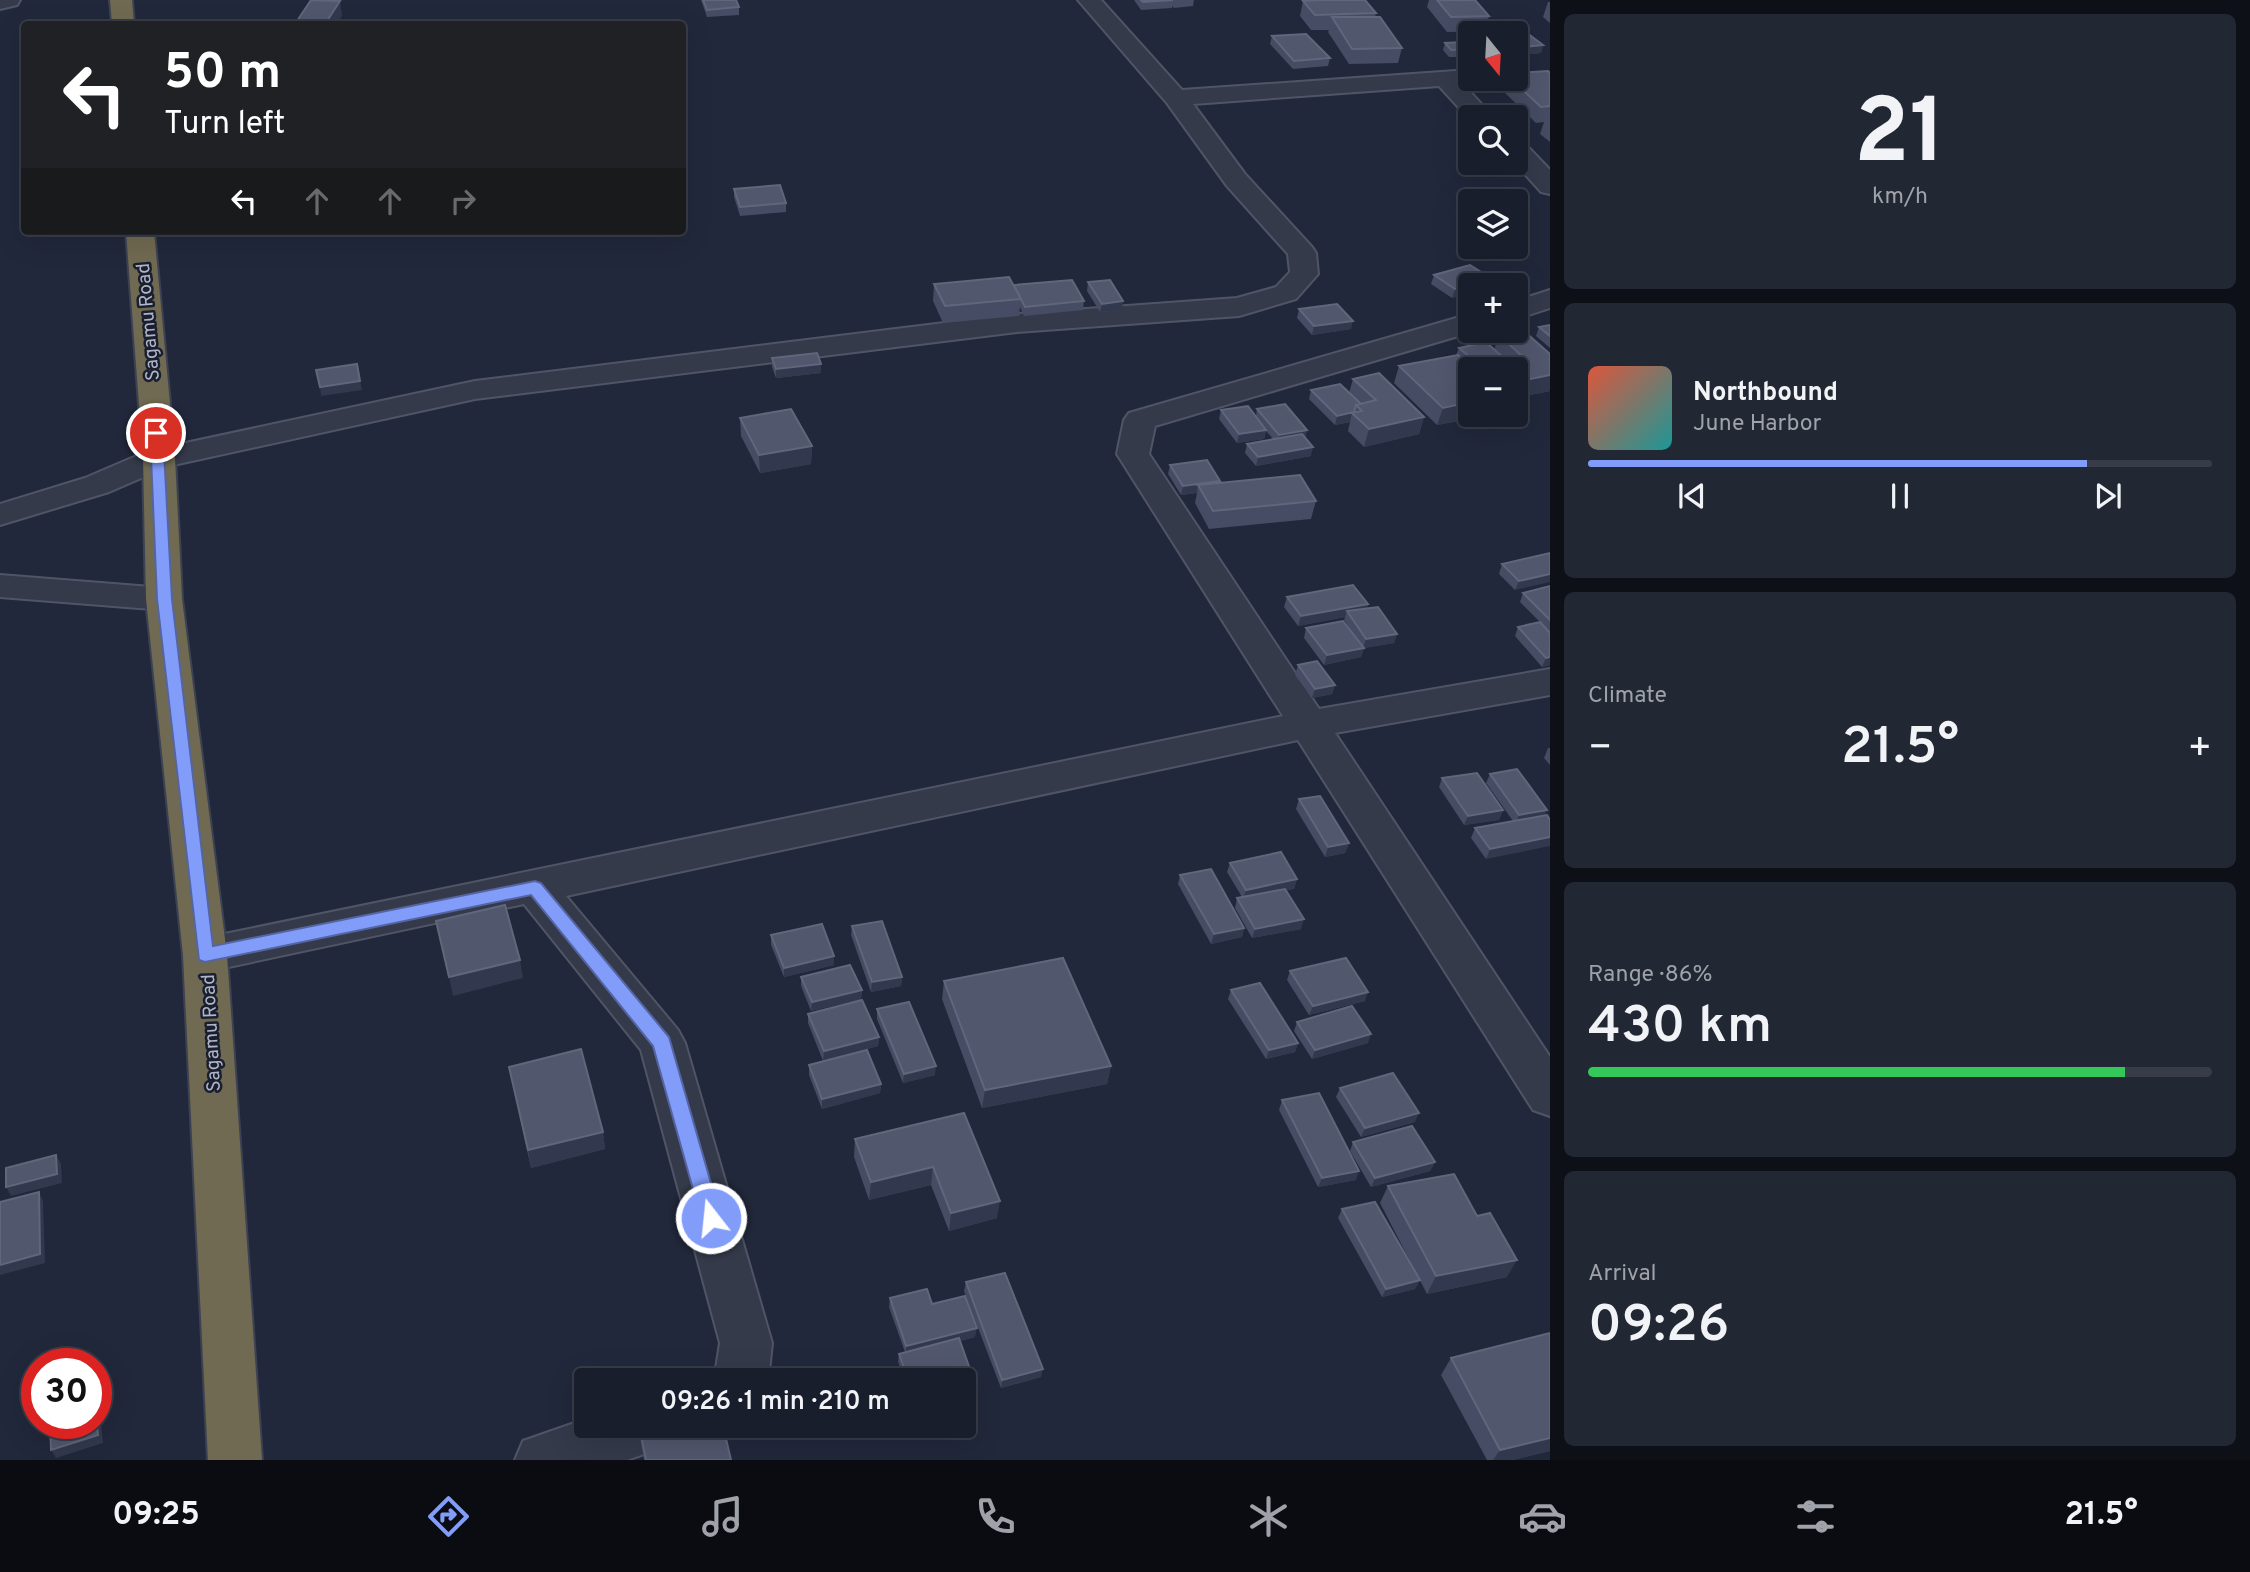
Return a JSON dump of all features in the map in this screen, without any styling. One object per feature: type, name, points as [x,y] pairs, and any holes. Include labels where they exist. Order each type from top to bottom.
[{"type":"highway","points":[[121,0],[123,21]]},
{"type":"highway","name":"Sagamu Road","points":[[140,235],[159,458],[164,599],[205,955],[235,1460]]},
{"type":"street","points":[[0,2],[9,0]]},
{"type":"street","points":[[0,515],[97,485],[159,458],[475,390],[1017,323],[1239,307],[1286,293],[1304,274],[1302,253],[1236,180],[1176,98],[1089,0]]},
{"type":"street","points":[[1176,98],[1458,78]]},
{"type":"street","points":[[1445,79],[1470,105]]},
{"type":"street","points":[[1528,162],[1550,186]]},
{"type":"street","points":[[1528,306],[1550,299]]},
{"type":"street","points":[[1458,327],[1140,420],[1133,454],[1311,724],[1550,1096]]},
{"type":"street","points":[[0,586],[164,599]]},
{"type":"street","points":[[205,955],[1311,724],[1550,682]]},
{"type":"street","points":[[535,888],[662,1043],[746,1343],[743,1368]]},
{"type":"street","points":[[542,1460],[613,1438]]},
{"type":"building","points":[[311,0],[340,1],[327,21],[297,21]]},
{"type":"building","points":[[703,0],[736,0],[739,7],[707,10]]},
{"type":"building","points":[[1141,0],[1173,0],[1143,2]]},
{"type":"building","points":[[1365,0],[1376,13],[1315,15],[1303,1]]},
{"type":"building","points":[[1437,0],[1475,0],[1489,16],[1451,17]]},
{"type":"building","points":[[1332,17],[1380,17],[1402,48],[1352,49]]},
{"type":"building","points":[[1306,34],[1330,58],[1294,61],[1272,36]]},
{"type":"building","points":[[1528,34],[1543,45],[1528,46]]},
{"type":"building","points":[[1458,42],[1458,50],[1451,50],[1445,43]]},
{"type":"building","points":[[1528,72],[1550,73],[1550,106],[1541,107],[1524,91],[1528,91]]},
{"type":"building","points":[[780,185],[786,203],[740,207],[734,189]]},
{"type":"building","points":[[1470,265],[1483,273],[1458,273],[1458,288],[1455,289],[1434,275]]},
{"type":"building","points":[[1009,277],[1021,299],[945,306],[934,284]]},
{"type":"building","points":[[1072,280],[1084,301],[1025,307],[1014,285]]},
{"type":"building","points":[[1110,280],[1123,301],[1102,304],[1088,282]]},
{"type":"building","points":[[1337,304],[1353,321],[1314,326],[1299,309]]},
{"type":"building","points":[[1550,325],[1550,336],[1539,327]]},
{"type":"building","points":[[1528,335],[1550,354],[1550,375],[1528,379],[1528,357],[1523,357],[1508,343],[1528,343]]},
{"type":"building","points":[[1487,343],[1503,357],[1470,357],[1459,348]]},
{"type":"building","points":[[817,353],[821,364],[776,369],[772,358]]},
{"type":"building","points":[[1458,355],[1460,357],[1458,357],[1458,405],[1443,408],[1399,366]]},
{"type":"building","points":[[357,364],[360,381],[320,387],[316,370]]},
{"type":"building","points":[[1379,373],[1424,417],[1369,429],[1352,413],[1362,411],[1356,405],[1376,400],[1353,379]]},
{"type":"building","points":[[1340,384],[1361,404],[1356,405],[1354,412],[1337,416],[1311,390]]},
{"type":"building","points":[[1285,404],[1307,430],[1279,435],[1257,409]]},
{"type":"building","points":[[1248,406],[1266,430],[1239,434],[1221,410]]},
{"type":"building","points":[[791,409],[812,446],[759,455],[740,418]]},
{"type":"building","points":[[1302,434],[1313,447],[1258,457],[1247,444]]},
{"type":"building","points":[[1207,460],[1220,481],[1183,486],[1170,465]]},
{"type":"building","points":[[1300,475],[1316,501],[1213,511],[1198,485]]},
{"type":"building","points":[[1550,553],[1550,574],[1519,581],[1502,564]]},
{"type":"building","points":[[1353,585],[1368,604],[1301,616],[1287,597]]},
{"type":"building","points":[[1550,586],[1550,620],[1523,593]]},
{"type":"building","points":[[1378,607],[1397,634],[1366,639],[1347,611]]},
{"type":"building","points":[[1343,621],[1364,648],[1327,655],[1306,628]]},
{"type":"building","points":[[1540,622],[1550,633],[1550,657],[1546,658],[1518,627]]},
{"type":"building","points":[[1317,661],[1335,685],[1315,689],[1298,665]]},
{"type":"building","points":[[1517,769],[1547,810],[1519,815],[1490,774]]},
{"type":"building","points":[[1477,773],[1503,810],[1468,816],[1442,778]]},
{"type":"building","points":[[1320,796],[1349,843],[1328,847],[1299,799]]},
{"type":"building","points":[[1547,815],[1550,820],[1550,837],[1490,849],[1475,828]]},
{"type":"building","points":[[1281,852],[1297,879],[1246,890],[1230,863]]},
{"type":"building","points":[[1211,869],[1244,928],[1214,934],[1180,875]]},
{"type":"building","points":[[1285,889],[1304,919],[1255,929],[1237,898]]},
{"type":"building","points":[[505,905],[520,960],[449,977],[436,921]]},
{"type":"building","points":[[882,921],[902,977],[872,982],[852,926]]},
{"type":"building","points":[[822,924],[834,956],[784,968],[771,935]]},
{"type":"building","points":[[1063,958],[1111,1066],[985,1090],[944,981]]},
{"type":"building","points":[[1346,958],[1368,992],[1313,1006],[1290,971]]},
{"type":"building","points":[[850,965],[862,990],[812,1002],[801,977]]},
{"type":"building","points":[[1260,983],[1298,1043],[1269,1050],[1231,990]]},
{"type":"building","points":[[862,1000],[879,1037],[824,1051],[808,1014]]},
{"type":"building","points":[[909,1002],[936,1066],[904,1074],[877,1009]]},
{"type":"building","points":[[1352,1006],[1371,1034],[1315,1050],[1297,1022]]},
{"type":"building","points":[[581,1049],[603,1132],[528,1150],[509,1067]]},
{"type":"building","points":[[867,1050],[881,1084],[822,1099],[809,1065]]},
{"type":"building","points":[[1393,1073],[1419,1113],[1365,1128],[1340,1088]]},
{"type":"building","points":[[1319,1093],[1359,1171],[1322,1178],[1282,1100]]},
{"type":"building","points":[[964,1113],[1000,1201],[951,1213],[933,1167],[871,1182],[855,1139]]},
{"type":"building","points":[[1412,1126],[1435,1162],[1375,1178],[1353,1142]]},
{"type":"building","points":[[56,1155],[57,1174],[6,1187],[6,1168]]},
{"type":"building","points":[[1454,1174],[1477,1216],[1490,1213],[1517,1260],[1436,1276],[1388,1186]]},
{"type":"building","points":[[39,1192],[40,1254],[0,1265],[0,1202]]},
{"type":"building","points":[[1375,1202],[1420,1280],[1386,1289],[1342,1209]]},
{"type":"building","points":[[1005,1273],[1043,1369],[1002,1380],[966,1282]]},
{"type":"building","points":[[927,1289],[932,1304],[965,1296],[977,1328],[906,1346],[890,1298]]},
{"type":"building","points":[[1550,1333],[1550,1438],[1500,1450],[1451,1358]]},
{"type":"building","points":[[959,1338],[970,1368],[904,1368],[899,1354]]},
{"type":"building","points":[[641,1438],[726,1438],[731,1460],[646,1460]]},
{"type":"building","points":[[51,1439],[85,1439],[51,1450]]},
{"type":"route","points":[[156,433],[164,599],[205,955],[535,888],[662,1043],[711,1218]]}]
